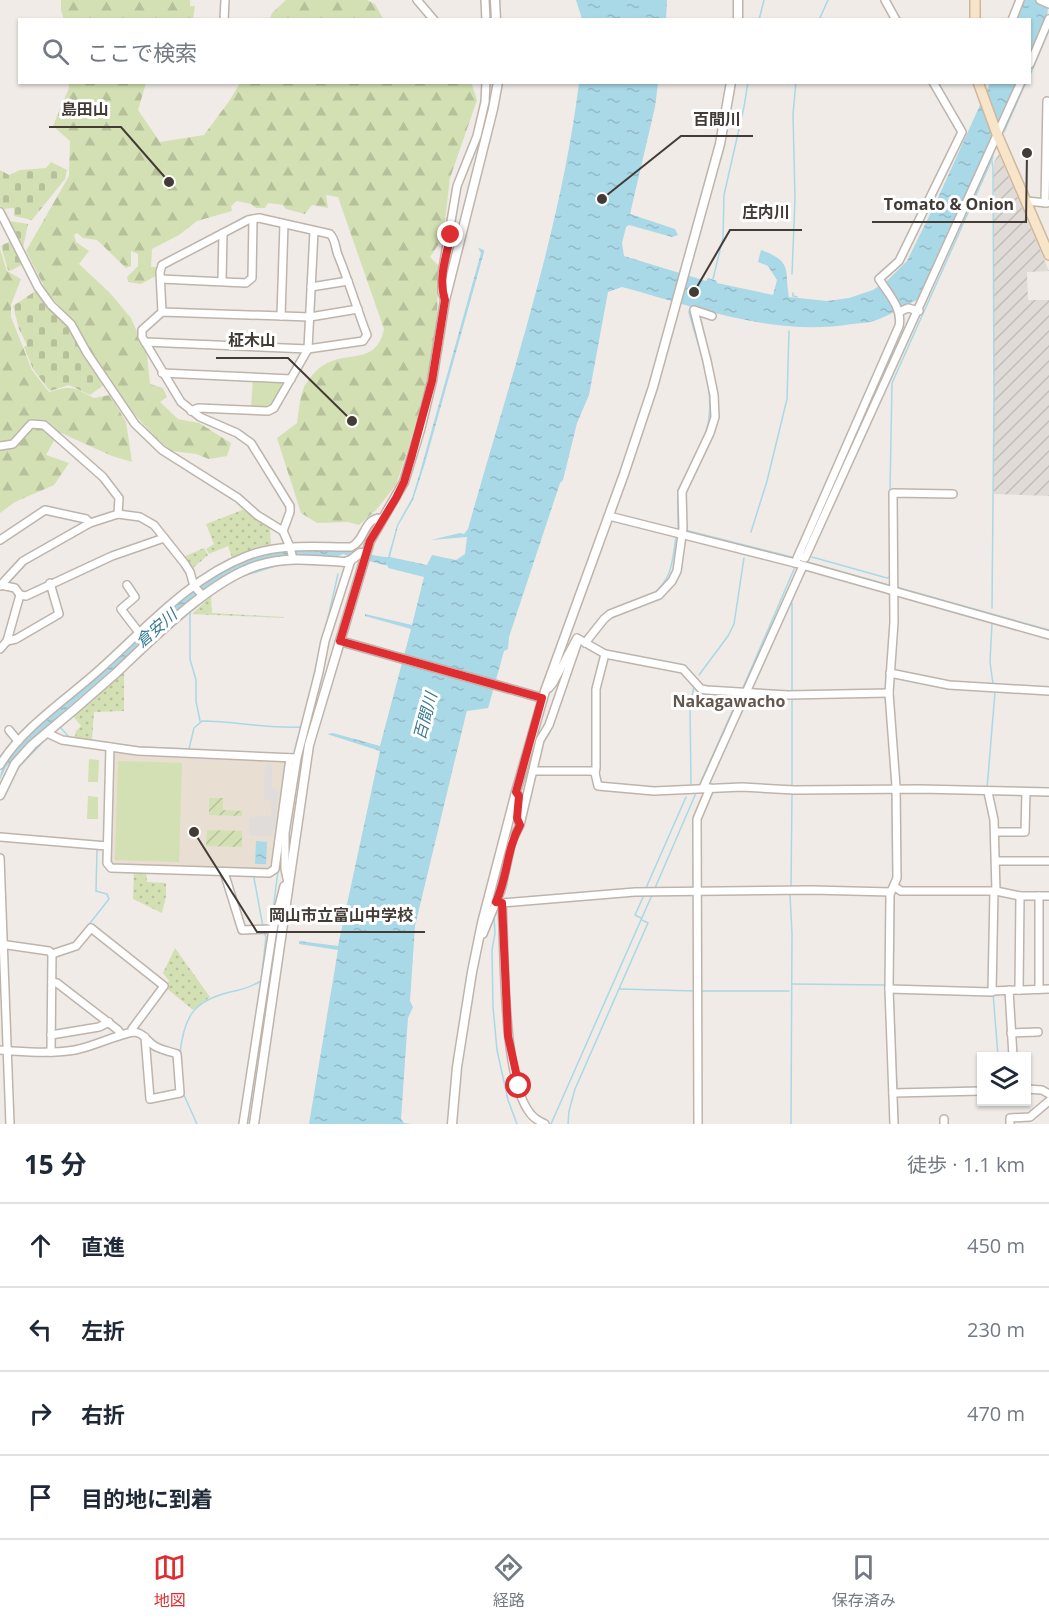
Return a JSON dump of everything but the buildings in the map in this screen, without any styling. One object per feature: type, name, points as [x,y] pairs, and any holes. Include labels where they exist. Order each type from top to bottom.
[{"type":"main road","points":[[975,0],[975,18]]},
{"type":"main road","points":[[981,87],[998,135],[1049,255]]},
{"type":"street","points":[[224,18],[225,0]]},
{"type":"street","points":[[417,0],[433,18]]},
{"type":"street","points":[[485,0],[486,18]]},
{"type":"street","points":[[495,0],[496,18]]},
{"type":"street","points":[[738,0],[738,18]]},
{"type":"street","points":[[885,0],[895,18]]},
{"type":"street","points":[[1013,18],[1020,0]]},
{"type":"street","points":[[1040,0],[1049,4]]},
{"type":"street","points":[[1031,60],[1049,19]]},
{"type":"street","points":[[445,300],[442,292],[442,274],[457,186],[477,136],[485,102],[486,84]]},
{"type":"street","points":[[254,1124],[309,745],[366,553],[374,532],[404,482],[420,430],[432,381],[445,300],[498,84]]},
{"type":"street","points":[[452,1124],[461,1036],[478,938],[516,792],[544,695],[653,387],[720,144],[731,84]]},
{"type":"street","points":[[797,560],[900,320],[899,311],[879,279],[899,261],[962,132],[934,84]]},
{"type":"street","points":[[609,516],[682,531],[797,560],[805,558],[916,309],[1020,84]]},
{"type":"street","points":[[1026,201],[1047,203],[1047,101]]},
{"type":"street","points":[[0,212],[38,287],[51,305],[71,324],[87,353],[135,424],[162,450],[238,498],[283,531]]},
{"type":"street","points":[[145,342],[308,349],[363,341],[367,335],[333,237],[259,218],[165,262],[160,268],[162,312]]},
{"type":"street","points":[[161,279],[246,283],[252,278],[253,219]]},
{"type":"street","points":[[281,316],[284,224]]},
{"type":"street","points":[[191,411],[198,408],[268,411],[274,408],[308,349],[314,231]]},
{"type":"street","points":[[222,281],[223,233]]},
{"type":"street","points":[[311,287],[348,280]]},
{"type":"street","points":[[293,559],[286,547],[283,531],[290,506],[251,443],[237,433],[191,411],[175,394],[162,373],[145,342],[142,330],[162,312],[310,317],[358,309]]},
{"type":"street","points":[[899,311],[916,309]]},
{"type":"street","points":[[544,695],[553,683],[572,646],[582,641],[610,614],[626,606],[652,599],[666,589],[677,571],[682,531],[682,492],[710,433],[715,417],[714,395],[694,310],[712,316]]},
{"type":"street","points":[[162,373],[291,379]]},
{"type":"street","points":[[0,446],[12,444],[30,424],[44,425],[103,477],[119,498],[118,513]]},
{"type":"street","points":[[894,1124],[896,1093],[892,989],[893,889],[897,878],[896,790],[889,693],[894,639],[893,494],[953,494]]},
{"type":"street","points":[[0,540],[45,510],[86,519],[90,523]]},
{"type":"street","points":[[0,586],[23,561],[90,523],[118,513],[140,517],[154,525],[190,572],[194,586],[202,595]]},
{"type":"street","points":[[0,795],[26,740],[47,733],[194,586],[224,566],[247,556],[286,547],[351,548],[358,543],[363,530],[370,521],[383,518]]},
{"type":"street","points":[[0,586],[15,588],[21,595],[26,596],[112,556],[164,538]]},
{"type":"street","points":[[0,765],[99,671],[202,595],[247,569],[270,561],[293,559],[345,562],[360,553],[366,553]]},
{"type":"street","points":[[110,747],[106,863],[111,868],[269,873],[275,869],[294,758],[319,672],[325,641],[351,560]]},
{"type":"street","points":[[797,560],[803,566],[893,587],[1049,635]]},
{"type":"street","points":[[698,1124],[697,819],[702,789],[803,566]]},
{"type":"street","points":[[7,641],[16,639],[59,614],[50,583]]},
{"type":"street","points":[[128,585],[135,597],[121,609],[143,638]]},
{"type":"street","points":[[0,649],[7,641],[21,595]]},
{"type":"street","points":[[340,641],[531,695],[544,695]]},
{"type":"street","points":[[582,641],[605,654],[683,669],[701,689],[745,693],[834,695],[889,693]]},
{"type":"street","points":[[545,1124],[536,1119],[526,1107],[512,1061],[508,1036],[499,903],[512,841],[520,825],[535,771],[540,740],[549,725],[582,641]]},
{"type":"street","points":[[605,654],[596,689],[595,773],[598,786],[654,791],[742,787],[794,790],[1049,792]]},
{"type":"street","points":[[890,673],[949,685],[1049,691]]},
{"type":"street","points":[[9,730],[26,740]]},
{"type":"street","points":[[47,733],[62,740],[138,751],[294,758]]},
{"type":"street","points":[[535,771],[592,771],[595,773]]},
{"type":"street","points":[[516,792],[519,796],[517,818],[520,825]]},
{"type":"street","points":[[987,792],[994,820],[996,861],[993,991]]},
{"type":"street","points":[[994,832],[1025,832],[1026,792]]},
{"type":"street","points":[[282,833],[288,883]]},
{"type":"street","points":[[0,837],[107,846]]},
{"type":"street","points":[[0,858],[3,1051],[10,1124]]},
{"type":"street","points":[[996,861],[1049,861]]},
{"type":"street","points":[[224,872],[239,927],[245,931],[266,929]]},
{"type":"street","points":[[243,1124],[266,929],[284,885],[288,883]]},
{"type":"street","points":[[499,903],[648,892],[697,891],[893,889],[901,891],[995,891],[1020,896],[1049,896]]},
{"type":"street","points":[[1019,990],[1020,896]]},
{"type":"street","points":[[1039,896],[1039,989]]},
{"type":"street","points":[[478,938],[484,932],[499,903]]},
{"type":"street","points":[[52,954],[76,946],[91,928],[164,986],[132,1029],[133,1032]]},
{"type":"street","points":[[1,944],[49,951],[52,954]]},
{"type":"street","points":[[51,1052],[52,954]]},
{"type":"street","points":[[52,982],[57,983],[120,1033]]},
{"type":"street","points":[[892,989],[993,991],[1049,989]]},
{"type":"street","points":[[1009,990],[1013,1052]]},
{"type":"street","points":[[51,1035],[99,1027],[109,1022]]},
{"type":"street","points":[[1011,1033],[1038,1032]]},
{"type":"street","points":[[3,1051],[74,1050],[103,1043],[120,1033],[140,1033],[145,1037],[153,1045],[177,1054],[180,1093],[150,1099],[145,1037]]},
{"type":"street","points":[[1031,1089],[1042,1090],[1049,1094]]},
{"type":"street","points":[[896,1093],[977,1091]]},
{"type":"street","points":[[1010,1124],[1010,1118],[1030,1117],[1049,1101]]},
{"type":"shaded area","points":[[999,154],[1049,271],[1027,272],[1028,300],[1049,300],[1049,496],[994,494],[994,162]]},
{"type":"shaded area","points":[[115,752],[136,756],[285,762],[287,765],[272,868],[269,871],[252,870],[251,868],[113,864],[110,861],[113,755]]},
{"type":"shaded area","points":[[265,764],[272,764],[272,787],[279,791],[275,825],[272,836],[249,835],[249,817],[271,816],[272,800],[264,799]]},
{"type":"green space","points":[[61,0],[190,0],[190,6],[195,6],[193,18],[63,18]]},
{"type":"green space","points":[[286,0],[367,0],[375,4],[382,18],[270,18],[272,13]]},
{"type":"green space","points":[[69,84],[146,84],[138,110],[160,142],[204,135],[239,84],[472,84],[477,100],[450,178],[443,238],[430,257],[439,266],[436,337],[419,416],[396,485],[376,510],[359,525],[348,522],[317,523],[301,513],[277,438],[297,423],[303,391],[315,372],[333,361],[368,353],[380,341],[384,329],[338,197],[326,195],[328,208],[312,205],[305,214],[286,209],[283,205],[268,203],[265,208],[256,208],[251,204],[237,201],[231,206],[232,211],[197,221],[179,235],[152,249],[151,267],[158,267],[156,276],[141,284],[128,282],[127,277],[138,266],[138,254],[131,251],[131,266],[126,268],[97,240],[83,238],[77,233],[74,235],[76,242],[89,251],[79,264],[110,293],[131,318],[147,355],[150,384],[163,388],[167,397],[160,402],[178,419],[199,423],[231,443],[227,456],[209,459],[196,454],[172,451],[158,440],[124,403],[70,318],[47,292],[26,251],[69,176],[70,141],[53,126]]},
{"type":"green space","points":[[51,162],[67,170],[65,179],[32,220],[14,216],[14,208],[2,209],[0,206],[0,170],[9,175],[20,170],[46,168]]},
{"type":"green space","points":[[8,222],[28,224],[23,248]]},
{"type":"green space","points":[[12,240],[25,263],[10,271],[1,246]]},
{"type":"green space","points":[[0,249],[7,271],[21,279],[11,305],[11,317],[32,370],[49,392],[68,388],[77,389],[94,398],[110,395],[126,422],[132,462],[112,456],[59,432],[46,455],[69,463],[54,485],[15,502],[0,513]]},
{"type":"green space","points":[[37,290],[47,306],[65,322],[105,384],[90,395],[69,385],[50,391],[33,369],[24,347],[27,345],[19,329],[13,306]]},
{"type":"green space","points":[[253,379],[284,381],[285,384],[273,404],[251,408]]},
{"type":"green space","points":[[245,509],[270,527],[271,547],[233,560],[228,546],[209,554],[206,549],[214,544],[206,524]]},
{"type":"green space","points":[[204,548],[208,555],[192,569],[183,557]]},
{"type":"green space","points":[[211,596],[212,613],[284,618],[192,614]]},
{"type":"green space","points":[[124,672],[124,711],[94,712],[92,740],[75,737],[76,731],[81,726],[73,716]]},
{"type":"green space","points":[[89,759],[99,760],[98,782],[88,782]]},
{"type":"green space","points":[[118,761],[182,763],[179,862],[115,860]]},
{"type":"green space","points":[[88,796],[98,797],[98,819],[87,819]]},
{"type":"green space","points":[[209,798],[223,798],[223,810],[242,811],[242,816],[209,815]]},
{"type":"green space","points":[[207,830],[242,831],[242,847],[206,846]]},
{"type":"green space","points":[[134,871],[146,871],[147,882],[166,883],[162,913],[133,899]]},
{"type":"green space","points":[[175,948],[210,997],[193,1010],[165,987],[169,981],[163,973]]},
{"type":"water","points":[[576,0],[667,0],[666,18],[582,18]]},
{"type":"water","points":[[1025,0],[1049,0],[1047,16],[1031,53],[1031,18],[1018,18]]},
{"type":"water","points":[[579,84],[658,84],[655,107],[630,214],[675,229],[678,235],[672,237],[629,225],[626,227],[622,243],[624,256],[706,281],[708,278],[717,283],[773,295],[777,280],[768,266],[758,262],[761,250],[779,259],[786,268],[789,297],[827,301],[849,298],[873,290],[887,281],[907,261],[990,84],[1017,84],[924,296],[893,313],[866,323],[793,327],[736,318],[622,287],[608,292],[589,395],[577,423],[563,480],[560,483],[509,637],[508,649],[504,651],[488,708],[467,711],[466,714],[415,926],[410,1001],[413,1007],[408,1018],[401,1119],[404,1123],[412,1124],[309,1124],[338,950],[299,944],[299,941],[338,946],[380,751],[327,734],[333,733],[380,746],[411,629],[365,616],[365,614],[412,625],[424,577],[343,554],[336,557],[290,556],[247,565],[204,590],[26,744],[6,767],[0,780],[2,768],[24,740],[176,604],[218,573],[241,561],[264,553],[289,549],[341,548],[388,557],[397,525],[412,498],[420,472],[481,253],[478,248],[484,252],[425,463],[413,500],[398,526],[390,557],[427,565],[432,555],[456,560],[465,554],[467,537],[431,540],[464,534],[468,529],[532,308],[570,140]]},
{"type":"water","points":[[256,841],[267,842],[266,864],[255,864]]},
{"type":"waterway","points":[[422,0],[437,18]]},
{"type":"waterway","points":[[482,0],[482,18]]},
{"type":"waterway","points":[[760,18],[764,0]]},
{"type":"waterway","points":[[820,18],[828,0]]},
{"type":"waterway","points":[[1031,73],[1049,30]]},
{"type":"waterway","points":[[713,279],[723,238],[724,195],[748,84]]},
{"type":"waterway","points":[[792,274],[795,199],[793,114],[796,84]]},
{"type":"waterway","points":[[1004,132],[1025,84]]},
{"type":"waterway","points":[[890,491],[892,383],[993,157]]},
{"type":"waterway","points":[[992,161],[994,395],[992,608]]},
{"type":"waterway","points":[[793,293],[793,296],[797,297]]},
{"type":"waterway","points":[[915,307],[919,297]]},
{"type":"waterway","points":[[691,305],[689,312],[709,391],[710,406],[704,437]]},
{"type":"waterway","points":[[834,487],[913,311]]},
{"type":"waterway","points":[[751,532],[767,481],[787,399],[789,331]]},
{"type":"waterway","points":[[678,529],[678,490],[695,458]]},
{"type":"waterway","points":[[228,496],[239,503]]},
{"type":"waterway","points":[[685,530],[792,557]]},
{"type":"waterway","points":[[279,532],[284,544]]},
{"type":"waterway","points":[[652,595],[668,576],[676,537]]},
{"type":"waterway","points":[[805,549],[811,538]]},
{"type":"waterway","points":[[812,557],[887,578],[890,577],[890,550]]},
{"type":"waterway","points":[[699,675],[728,636],[734,624],[744,558]]},
{"type":"waterway","points":[[804,561],[892,586]]},
{"type":"waterway","points":[[240,577],[287,564]]},
{"type":"waterway","points":[[295,564],[329,565]]},
{"type":"waterway","points":[[742,690],[795,567]]},
{"type":"waterway","points":[[325,631],[338,574]]},
{"type":"waterway","points":[[896,587],[1049,630]]},
{"type":"waterway","points":[[159,638],[206,599]]},
{"type":"waterway","points":[[613,609],[636,600]]},
{"type":"waterway","points":[[790,602],[792,603],[792,692]]},
{"type":"waterway","points":[[190,613],[190,659],[196,680],[196,701],[200,721]]},
{"type":"waterway","points":[[889,643],[890,623]]},
{"type":"waterway","points":[[992,623],[990,662],[993,684]]},
{"type":"waterway","points":[[584,637],[594,627]]},
{"type":"waterway","points":[[562,699],[577,652]]},
{"type":"waterway","points":[[691,785],[690,707],[694,686]]},
{"type":"waterway","points":[[987,789],[995,692]]},
{"type":"waterway","points":[[699,786],[740,694]]},
{"type":"waterway","points":[[792,698],[792,786]]},
{"type":"waterway","points":[[537,769],[543,743],[550,732],[560,703]]},
{"type":"waterway","points":[[66,722],[60,727],[70,738],[137,747],[189,749],[194,728],[202,721],[301,727]]},
{"type":"waterway","points":[[709,785],[737,721]]},
{"type":"waterway","points":[[298,742],[302,723]]},
{"type":"waterway","points":[[889,738],[892,786]]},
{"type":"waterway","points":[[3,799],[17,769],[41,744]]},
{"type":"waterway","name":"倉安川","points":[[4,776],[10,765]]},
{"type":"waterway","points":[[655,888],[696,793]]},
{"type":"waterway","points":[[892,793],[893,878]]},
{"type":"waterway","points":[[791,888],[792,794]]},
{"type":"waterway","points":[[646,888],[686,797]]},
{"type":"waterway","points":[[519,835],[525,817]]},
{"type":"waterway","points":[[93,841],[104,842]]},
{"type":"waterway","points":[[87,927],[109,899],[107,894],[96,891],[97,849]]},
{"type":"waterway","points":[[501,900],[511,862]]},
{"type":"waterway","points":[[271,925],[278,871]]},
{"type":"waterway","points":[[254,878],[263,927]]},
{"type":"waterway","points":[[893,986],[894,894]]},
{"type":"waterway","points":[[641,918],[635,915],[644,895]]},
{"type":"waterway","points":[[551,1124],[652,895]]},
{"type":"waterway","points":[[790,895],[792,933],[791,1124]]},
{"type":"waterway","points":[[494,917],[493,1007],[497,1050],[508,1100],[517,1124]]},
{"type":"waterway","points":[[568,1124],[575,1089],[648,923],[642,920]]},
{"type":"waterway","points":[[180,1053],[188,1020],[199,1006],[207,1000],[261,981],[266,937],[264,932]]},
{"type":"waterway","points":[[792,984],[886,985]]},
{"type":"waterway","points":[[620,989],[696,991]]},
{"type":"waterway","points":[[701,991],[789,991]]},
{"type":"waterway","points":[[893,991],[897,1091]]},
{"type":"waterway","points":[[993,993],[998,1052]]},
{"type":"waterway","points":[[123,1031],[129,1029]]},
{"type":"waterway","points":[[151,1038],[162,1046],[179,1051]]},
{"type":"waterway","points":[[63,1048],[79,1045]]},
{"type":"waterway","points":[[913,1089],[977,1087]]},
{"type":"waterway","points":[[1042,1087],[1049,1090]]},
{"type":"waterway","points":[[183,1093],[197,1124]]},
{"type":"waterway","points":[[897,1096],[898,1124]]},
{"type":"place","name":"Tomato & Onion","points":[[1027,153]]},
{"type":"place","name":"島田山","points":[[169,182]]},
{"type":"place","name":"百間川","points":[[602,199]]},
{"type":"place","name":"庄内川","points":[[694,292]]},
{"type":"place","name":"柾木山","points":[[352,421]]},
{"type":"place","name":"岡山市立富山中学校","points":[[194,832]]},
{"type":"district","name":"Nakagawacho","points":[[729,701]]},
{"type":"route","points":[[451,235],[442,274],[442,292],[445,300],[432,381],[420,430],[404,482],[370,541],[340,641],[542,698],[516,792],[519,796],[517,818],[520,825],[512,841],[496,902],[502,903],[508,1036],[519,1086]]}]
